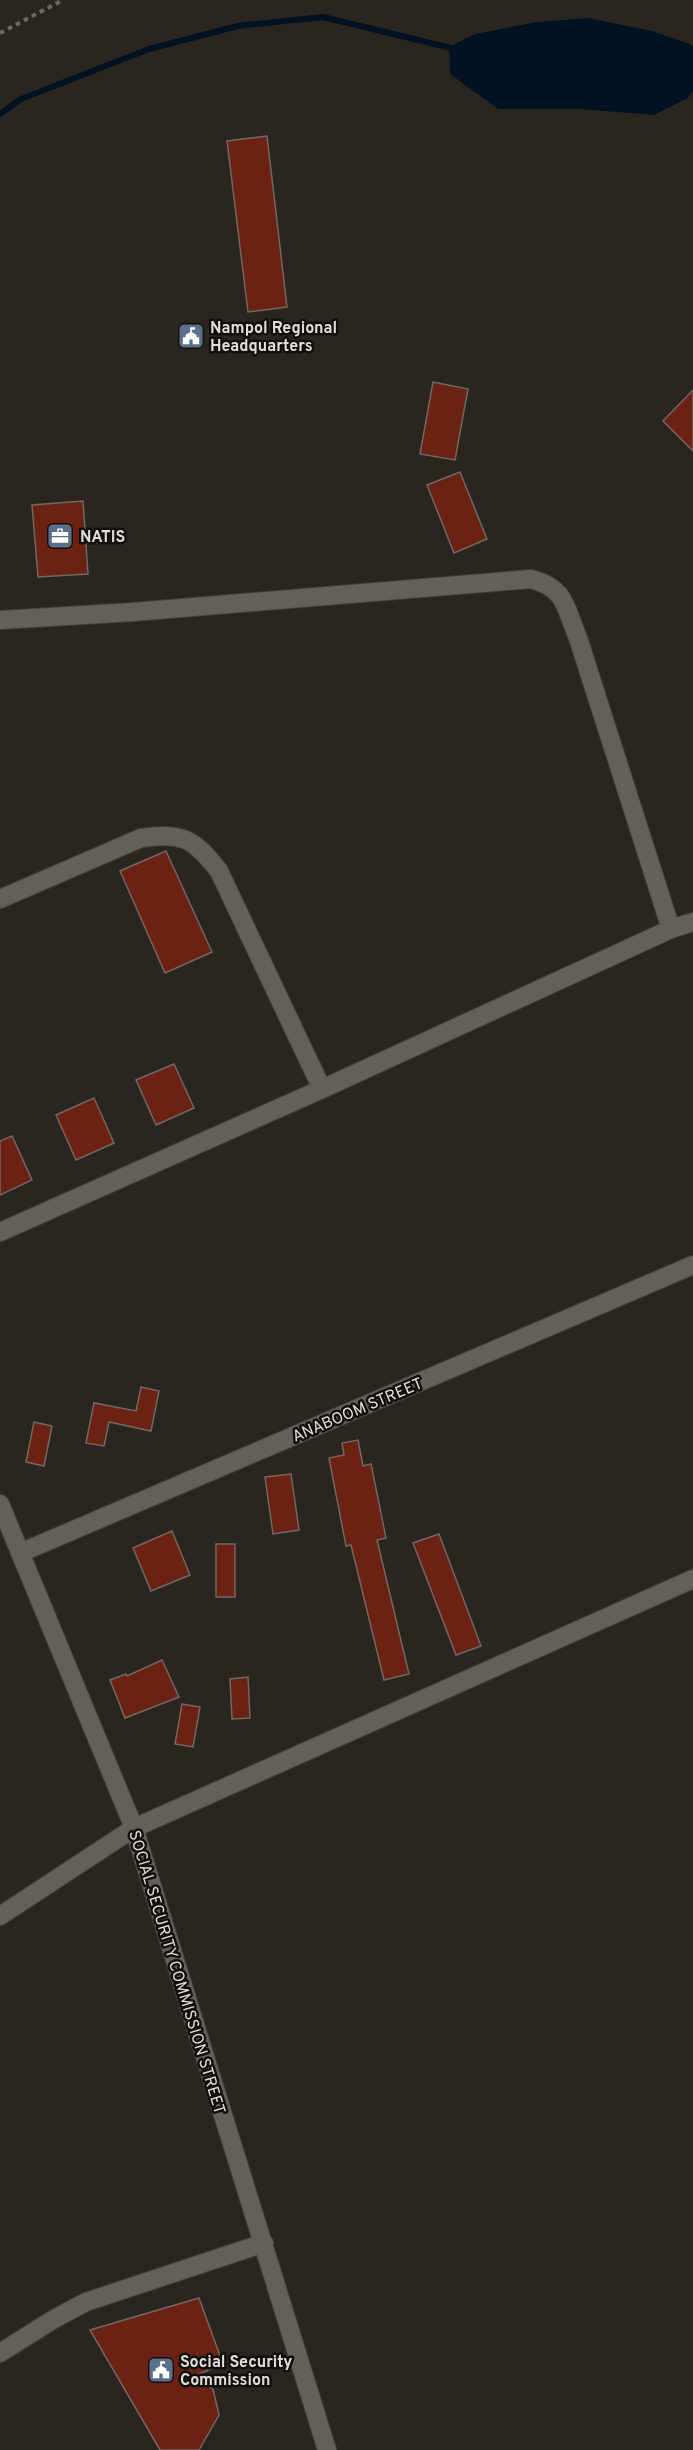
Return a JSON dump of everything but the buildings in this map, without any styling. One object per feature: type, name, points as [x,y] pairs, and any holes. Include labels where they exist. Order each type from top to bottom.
[{"type":"street","points":[[0,620],[133,612],[531,579],[546,583],[558,591],[578,638],[671,929]]},
{"type":"street","points":[[0,899],[141,838],[162,835],[182,838],[200,848],[219,871],[322,1089]]},
{"type":"street","points":[[0,1232],[322,1089],[671,929],[693,922]]},
{"type":"street","name":"ANABOOM STREET","points":[[21,1553],[693,1265]]},
{"type":"street","name":"SOCIAL SECURITY COMMISSION STREET","points":[[0,1504],[134,1828],[327,2450]]},
{"type":"street","points":[[0,1916],[134,1828],[693,1579]]},
{"type":"street","points":[[0,2353],[86,2302],[264,2243]]},
{"type":"path","points":[[0,33],[63,0]]},
{"type":"water","points":[[588,18],[652,31],[690,44],[693,47],[693,91],[688,98],[654,115],[580,109],[498,109],[450,74],[449,47],[475,34],[537,22]]},
{"type":"waterway","points":[[0,114],[21,99],[149,49],[238,26],[323,17],[455,49]]},
{"type":"place","name":"Nampol Regional Headquarters","points":[[191,336]]},
{"type":"place","name":"NATIS","points":[[60,536]]},
{"type":"place","name":"Social Security Commission","points":[[161,2370]]}]
